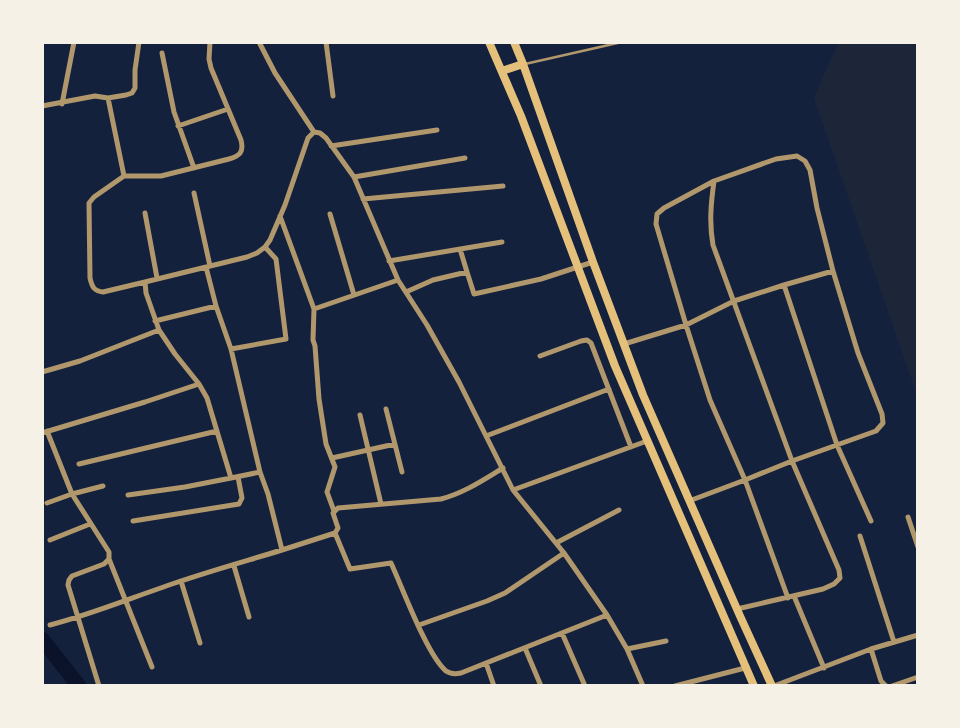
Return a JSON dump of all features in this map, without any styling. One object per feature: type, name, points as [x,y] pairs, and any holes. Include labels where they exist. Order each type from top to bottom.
[{"type":"main road","points":[[489,42],[521,116],[615,366],[754,686]]},
{"type":"main road","points":[[514,42],[624,344],[689,501],[773,686]]},
{"type":"main road","points":[[502,71],[523,64]]},
{"type":"main road","points":[[647,441],[661,436]]},
{"type":"street","points":[[62,104],[74,42]]},
{"type":"street","points":[[42,106],[62,104],[95,96],[108,98],[132,93],[135,88],[135,70],[139,42]]},
{"type":"street","points":[[210,42],[209,59],[211,68],[241,140],[242,153],[238,157],[161,176],[124,176],[94,196],[89,203],[90,278],[92,286],[96,291],[103,292],[247,257],[265,247],[280,216],[308,138],[314,132]]},
{"type":"street","points":[[259,42],[275,73],[314,132],[320,133],[354,177],[398,280],[432,334],[514,490],[564,553],[607,614],[627,649],[643,686]]},
{"type":"street","points":[[326,42],[333,96]]},
{"type":"street","points":[[162,54],[174,112],[194,168]]},
{"type":"street","points":[[108,98],[124,176]]},
{"type":"street","points":[[178,126],[228,109]]},
{"type":"street","points":[[331,146],[437,130]]},
{"type":"street","points":[[689,501],[745,480],[792,461],[876,431],[883,423],[882,414],[858,353],[833,272],[817,208],[810,170],[805,161],[796,156],[776,159],[714,181],[664,208],[657,214],[656,224],[710,400],[745,480],[788,598]]},
{"type":"street","points":[[354,177],[465,158]]},
{"type":"street","points":[[714,181],[710,213],[710,230],[713,245],[792,461],[840,570],[840,578],[834,584],[823,589],[737,610]]},
{"type":"street","points":[[363,198],[503,186]]},
{"type":"street","points":[[194,193],[216,306],[231,349],[260,472],[268,494],[282,550]]},
{"type":"street","points":[[145,213],[157,278]]},
{"type":"street","points":[[330,214],[354,295]]},
{"type":"street","points":[[50,625],[127,601],[180,581],[234,566],[335,533],[338,528],[327,492],[335,467],[326,444],[319,399],[313,340],[314,309],[280,216]]},
{"type":"street","points":[[389,261],[502,242]]},
{"type":"street","points":[[231,349],[286,338],[276,259],[265,247]]},
{"type":"street","points":[[460,249],[474,294],[541,279],[594,262]]},
{"type":"street","points":[[406,292],[433,280],[467,272]]},
{"type":"street","points":[[624,344],[686,325],[734,301],[784,284],[833,272]]},
{"type":"street","points":[[314,309],[398,280]]},
{"type":"street","points":[[145,282],[146,293],[159,330],[199,384],[207,398],[231,478]]},
{"type":"street","points":[[784,284],[837,445],[871,522]]},
{"type":"street","points":[[155,321],[216,306]]},
{"type":"street","points":[[42,372],[80,361],[159,330]]},
{"type":"street","points":[[540,356],[581,341],[586,340],[591,343],[631,447]]},
{"type":"street","points":[[152,667],[109,559],[109,552],[72,494],[45,432],[199,384]]},
{"type":"street","points":[[486,436],[609,389]]},
{"type":"street","points":[[386,410],[402,472]]},
{"type":"street","points":[[360,416],[381,504]]},
{"type":"street","points":[[79,464],[217,431]]},
{"type":"street","points":[[514,490],[647,441]]},
{"type":"street","points":[[332,458],[395,444]]},
{"type":"street","points":[[334,511],[342,507],[441,499],[453,496],[465,491],[503,468]]},
{"type":"street","points":[[128,495],[185,487],[260,472]]},
{"type":"street","points":[[133,521],[239,504],[242,498],[238,476]]},
{"type":"street","points":[[47,503],[103,486]]},
{"type":"street","points":[[556,544],[619,510]]},
{"type":"street","points":[[908,517],[918,547]]},
{"type":"street","points":[[50,540],[90,524]]},
{"type":"street","points":[[335,533],[350,569],[392,563],[435,657],[446,671],[451,673],[461,673],[607,614]]},
{"type":"street","points":[[860,536],[894,642]]},
{"type":"street","points":[[419,625],[505,593],[564,553]]},
{"type":"street","points":[[99,686],[68,585],[72,576],[104,564],[109,559]]},
{"type":"street","points":[[234,566],[249,617]]},
{"type":"street","points":[[180,581],[200,643]]},
{"type":"street","points":[[794,596],[824,668]]},
{"type":"street","points":[[562,633],[585,686]]},
{"type":"street","points":[[773,686],[872,649],[918,635]]},
{"type":"street","points":[[627,649],[666,641]]},
{"type":"street","points":[[525,648],[541,686]]},
{"type":"street","points":[[872,649],[881,682],[886,686]]},
{"type":"street","points":[[486,663],[494,686]]},
{"type":"street","points":[[675,686],[746,668]]},
{"type":"street","points":[[892,686],[918,677]]},
{"type":"lane","points":[[523,64],[622,42]]},
{"type":"shaded area","points":[[838,43],[917,43],[917,395],[814,98]]},
{"type":"waterway","points":[[42,639],[79,686]]}]
